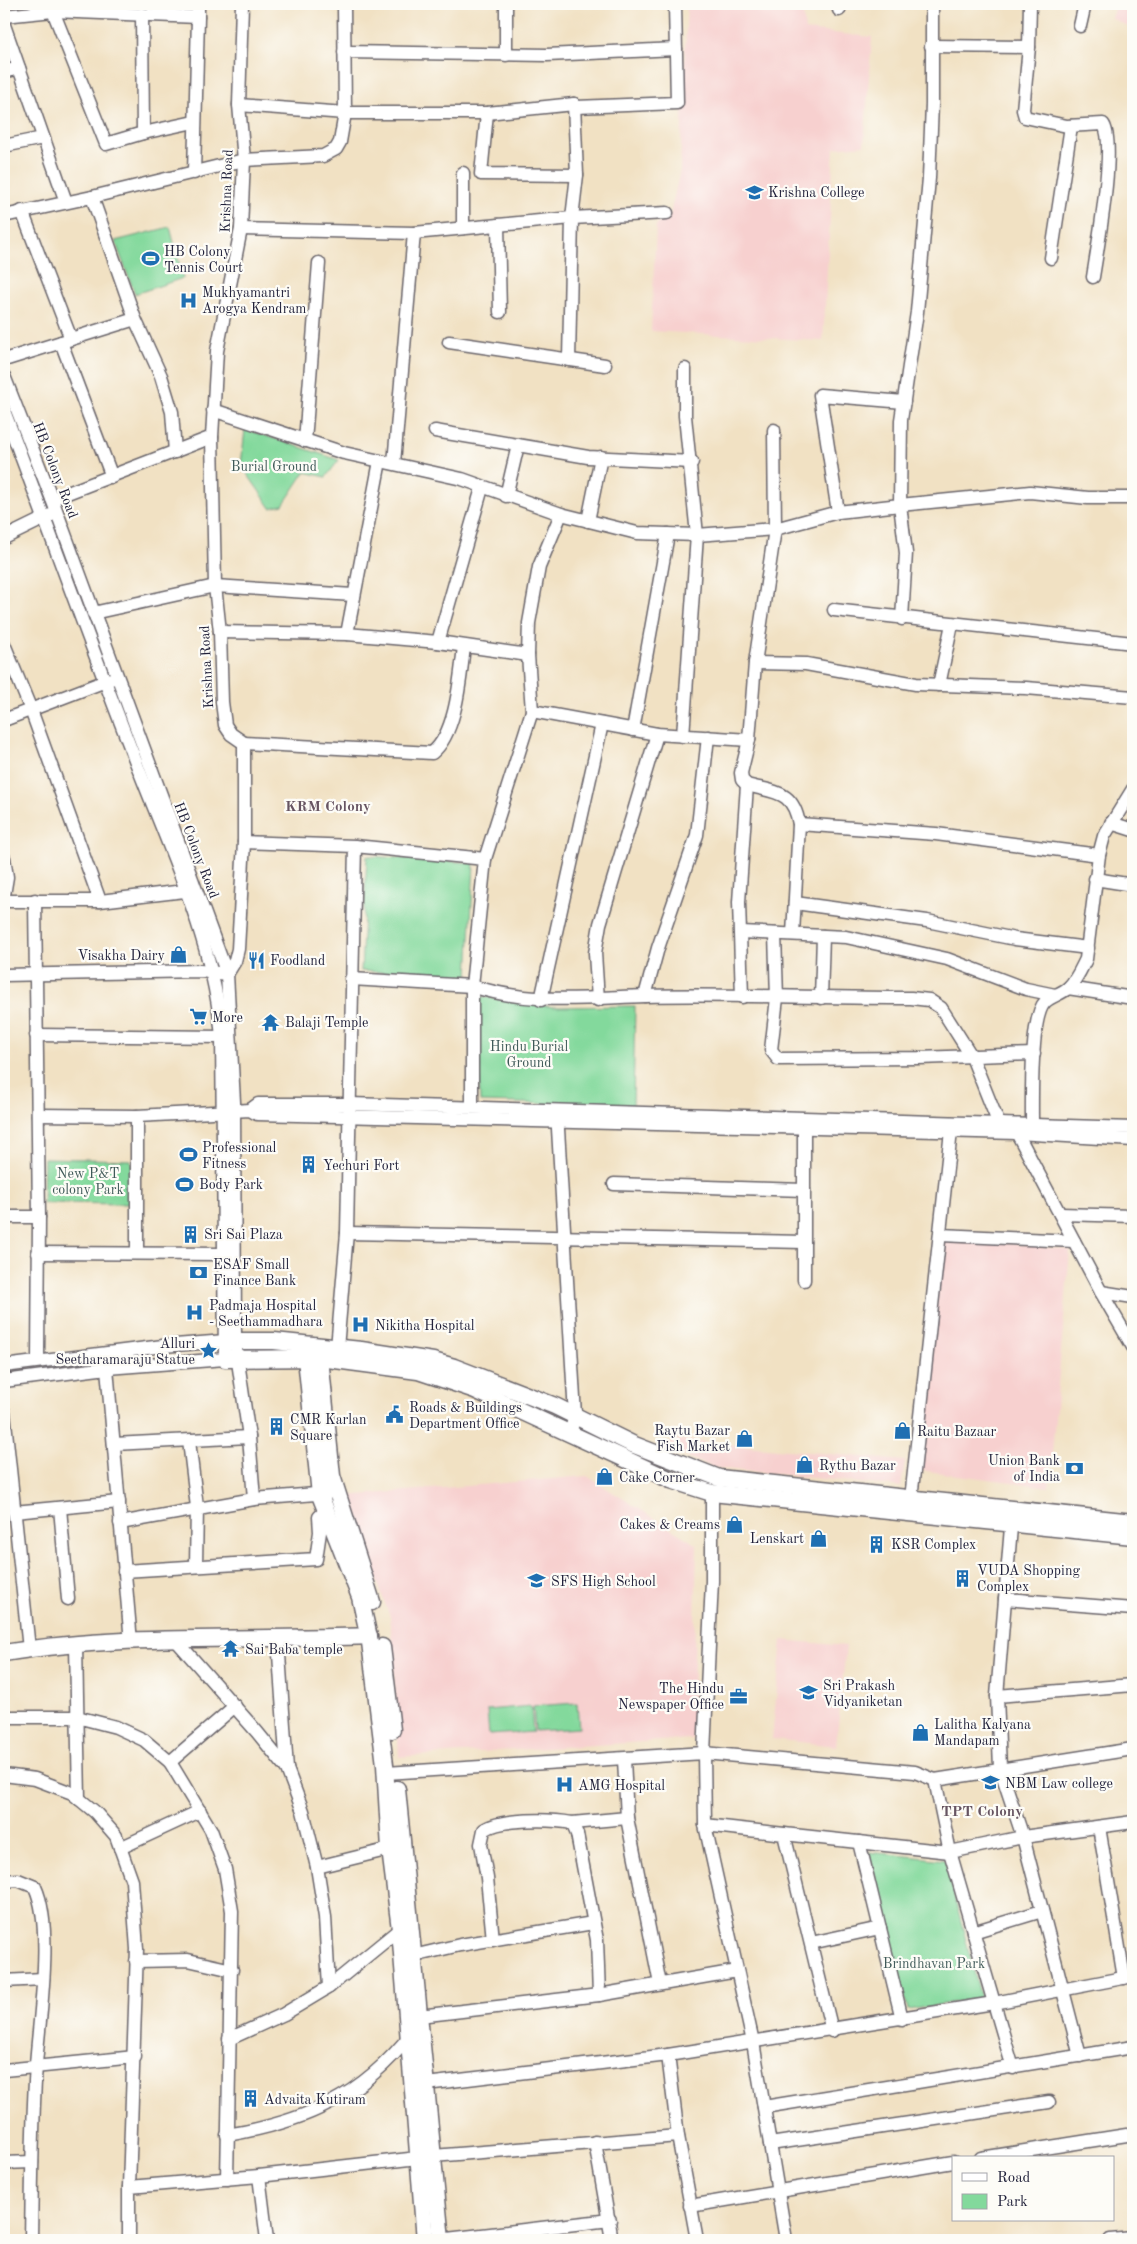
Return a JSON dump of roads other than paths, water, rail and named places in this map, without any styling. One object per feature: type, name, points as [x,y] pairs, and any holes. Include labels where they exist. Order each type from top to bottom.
[{"type":"main road","points":[[230,1341],[274,1341],[433,1361],[454,1367],[575,1416],[632,1444],[719,1478],[911,1498],[1133,1536]]},
{"type":"main road","points":[[313,1358],[327,1499],[365,1576],[375,1636],[413,1956],[426,2084],[425,2240]]},
{"type":"main road","points":[[231,1359],[313,1358],[418,1371],[437,1376],[475,1390],[671,1480],[712,1493],[1133,1522]]},
{"type":"main road","points":[[4,1653],[29,1649],[131,1642],[278,1640],[375,1636]]},
{"type":"main road","points":[[391,1772],[390,1849],[400,1929],[408,2039],[440,2240]]},
{"type":"street","name":"Krishna Road","points":[[242,4],[239,105],[244,160],[241,229],[217,351],[212,437],[215,586],[220,632],[224,725],[231,734],[244,743]]},
{"type":"street","points":[[4,216],[92,198],[244,160],[323,156],[330,153],[336,149],[340,142],[345,113],[344,4]]},
{"type":"street","points":[[506,4],[506,55]]},
{"type":"street","points":[[239,105],[345,113],[487,113],[574,104],[576,107],[677,103],[675,4]]},
{"type":"street","points":[[902,619],[906,553],[900,505],[901,420],[917,312],[929,178],[932,104],[932,4]]},
{"type":"street","points":[[1030,4],[1029,47],[1023,110],[1025,117],[1051,124],[1070,126],[1102,124],[1106,131],[1106,180],[1093,277]]},
{"type":"street","points":[[1080,26],[1085,4]]},
{"type":"street","points":[[4,16],[53,11],[142,14],[198,10],[194,173]]},
{"type":"street","points":[[53,11],[106,144],[143,133],[194,122]]},
{"type":"street","points":[[142,14],[143,133]]},
{"type":"street","points":[[4,25],[66,202]]},
{"type":"street","points":[[931,46],[1029,47]]},
{"type":"street","points":[[344,52],[547,55],[676,49]]},
{"type":"street","points":[[4,72],[18,68]]},
{"type":"street","points":[[569,360],[572,218],[576,175],[574,104]]},
{"type":"street","points":[[487,113],[481,174],[576,175]]},
{"type":"street","points":[[1051,258],[1070,126]]},
{"type":"street","points":[[4,146],[43,138]]},
{"type":"street","points":[[463,173],[463,228]]},
{"type":"street","points":[[92,198],[135,319],[161,376],[172,412],[175,452]]},
{"type":"street","points":[[22,212],[112,477]]},
{"type":"street","points":[[241,229],[414,233],[572,218],[667,213]]},
{"type":"street","points":[[498,225],[500,312]]},
{"type":"street","points":[[394,463],[414,233]]},
{"type":"street","points":[[305,441],[319,263]]},
{"type":"street","points":[[4,360],[135,319]]},
{"type":"street","points":[[449,342],[605,365]]},
{"type":"street","points":[[683,736],[697,535],[692,462],[685,416],[685,368]]},
{"type":"street","name":"HB Colony Road","points":[[4,376],[57,512],[93,613],[110,679]]},
{"type":"street","points":[[838,512],[820,395],[904,402]]},
{"type":"street","points":[[214,410],[344,453],[462,479],[482,488],[561,514],[637,533],[697,535],[774,529],[838,512],[1030,492],[1088,498],[1133,498]]},
{"type":"street","points":[[4,411],[110,679],[190,891],[213,974],[219,1003],[227,1110],[223,1254],[230,1341],[162,1346],[4,1366]]},
{"type":"street","points":[[774,430],[774,529],[755,663],[748,740],[741,773],[742,780],[747,785],[789,798],[796,808],[799,824],[793,934]]},
{"type":"street","points":[[436,431],[601,458],[692,462]]},
{"type":"street","points":[[52,499],[212,437]]},
{"type":"street","points":[[506,496],[518,445]]},
{"type":"street","points":[[588,522],[601,458]]},
{"type":"street","points":[[346,634],[380,461]]},
{"type":"street","points":[[438,642],[482,488]]},
{"type":"street","points":[[4,538],[57,512]]},
{"type":"street","points":[[472,1107],[472,986],[485,859],[532,711],[528,655],[529,623],[540,567],[561,514]]},
{"type":"street","points":[[633,730],[668,534]]},
{"type":"street","points":[[93,613],[215,586],[353,595]]},
{"type":"street","points":[[834,610],[1133,643]]},
{"type":"street","points":[[939,685],[952,624]]},
{"type":"street","points":[[220,632],[346,634],[438,642],[528,655]]},
{"type":"street","points":[[4,644],[31,710],[100,901]]},
{"type":"street","points":[[4,975],[200,971],[213,974],[227,974],[235,961],[238,949],[244,842],[244,743],[432,753],[438,748],[454,712],[464,646]]},
{"type":"street","points":[[755,663],[806,664],[916,684],[1026,688],[1133,697]]},
{"type":"street","points":[[4,720],[110,679]]},
{"type":"street","points":[[532,711],[657,734],[748,740]]},
{"type":"street","points":[[541,1000],[602,724]]},
{"type":"street","points":[[598,1000],[595,953],[600,924],[657,734]]},
{"type":"street","points":[[645,996],[658,948],[696,835],[708,737]]},
{"type":"street","points":[[742,997],[742,932],[739,902],[747,785]]},
{"type":"street","points":[[1032,1124],[1034,1054],[1038,1012],[1044,1003],[1068,988],[1079,974],[1088,948],[1095,879],[1104,836],[1133,789]]},
{"type":"street","points":[[1112,823],[1133,830]]},
{"type":"street","points":[[799,824],[936,834],[1099,855]]},
{"type":"street","points":[[244,842],[355,846],[485,859]]},
{"type":"street","points":[[337,1348],[346,1233],[355,846]]},
{"type":"street","points":[[4,858],[6,877],[4,895]]},
{"type":"street","points":[[1095,879],[1133,885]]},
{"type":"street","points":[[4,901],[100,901],[190,891]]},
{"type":"street","name":"HB Colony Road","points":[[190,891],[227,974],[230,1341],[231,1359],[249,1437],[254,1499]]},
{"type":"street","points":[[35,900],[39,1217],[38,1361]]},
{"type":"street","points":[[795,903],[927,921],[1015,939],[1088,948]]},
{"type":"street","points":[[742,932],[846,937],[947,959],[1026,989],[1055,995]]},
{"type":"street","points":[[775,934],[776,998],[771,1050],[778,1059],[972,1057],[1034,1054]]},
{"type":"street","points":[[821,998],[823,936]]},
{"type":"street","points":[[351,979],[472,986],[487,991],[541,1000],[598,1000],[645,996],[911,998],[929,1000],[941,1008],[972,1057],[998,1122],[1017,1133],[1101,1292],[1133,1346]]},
{"type":"street","points":[[1068,988],[1133,998]]},
{"type":"street","points":[[1026,989],[1038,1012]]},
{"type":"street","points":[[36,1035],[222,1036]]},
{"type":"street","points":[[38,1115],[137,1116],[227,1110],[250,1110],[257,1114],[472,1107],[558,1115],[804,1128],[1017,1133],[1133,1140]]},
{"type":"street","points":[[350,1110],[998,1122],[1133,1128]]},
{"type":"street","points":[[558,1115],[575,1416],[570,1434]]},
{"type":"street","points":[[137,1116],[137,1252]]},
{"type":"street","points":[[804,1128],[804,1280]]},
{"type":"street","points":[[911,1498],[951,1132]]},
{"type":"street","points":[[614,1184],[804,1190]]},
{"type":"street","points":[[1060,1214],[1133,1216]]},
{"type":"street","points":[[4,1217],[39,1217]]},
{"type":"street","points":[[346,1233],[804,1242]]},
{"type":"street","points":[[940,1235],[1074,1241]]},
{"type":"street","points":[[38,1253],[137,1252],[223,1254]]},
{"type":"street","points":[[1101,1292],[1133,1297]]},
{"type":"street","points":[[4,1382],[108,1368],[231,1359]]},
{"type":"street","points":[[108,1368],[131,1642]]},
{"type":"street","points":[[4,1412],[8,1489],[14,1512],[29,1649]]},
{"type":"street","points":[[114,1444],[249,1437]]},
{"type":"street","points":[[189,1441],[197,1507],[196,1566]]},
{"type":"street","points":[[712,1493],[712,1581],[704,1753],[706,1825],[753,2042],[786,2240]]},
{"type":"street","points":[[120,1522],[197,1507],[254,1499],[327,1499],[319,1517],[320,1532],[316,1559],[124,1572]]},
{"type":"street","points":[[14,1512],[119,1502]]},
{"type":"street","points":[[60,1508],[68,1600]]},
{"type":"street","points":[[1012,1515],[997,1696],[1000,1768],[1023,1837],[1080,2056]]},
{"type":"street","points":[[1005,1599],[1133,1609]]},
{"type":"street","points":[[176,1640],[235,1706],[287,1769]]},
{"type":"street","points":[[278,1640],[287,1769],[303,1811],[317,1867],[326,1917],[329,1987]]},
{"type":"street","points":[[76,1645],[79,1799]]},
{"type":"street","points":[[997,1696],[1133,1685]]},
{"type":"street","points":[[170,1762],[235,1706]]},
{"type":"street","points":[[4,1717],[77,1717],[116,1727],[144,1740],[170,1762],[211,1830],[225,1868],[232,1911],[227,2135],[228,2179]]},
{"type":"street","points":[[391,1772],[704,1753],[915,1772],[935,1780],[1000,1768],[1133,1749]]},
{"type":"street","points":[[624,1759],[627,1818],[660,1984]]},
{"type":"street","points":[[4,1775],[35,1779],[72,1793],[95,1812],[116,1836],[132,1881],[136,1961],[129,2240]]},
{"type":"street","points":[[935,1780],[950,1852],[1013,2068]]},
{"type":"street","points":[[120,1848],[200,1811]]},
{"type":"street","points":[[494,1940],[481,1844],[484,1830],[494,1824],[504,1823],[550,1821],[572,1823],[627,1818]]},
{"type":"street","points":[[706,1825],[950,1852],[1023,1837],[1133,1822]]},
{"type":"street","points":[[572,1823],[577,1834],[597,1940],[600,1995]]},
{"type":"street","points":[[426,2084],[668,2055],[832,2031],[994,2004],[1129,1977],[1099,1827]]},
{"type":"street","points":[[784,1834],[832,2031]]},
{"type":"street","points":[[859,1842],[902,2019]]},
{"type":"street","points":[[317,1867],[390,1849]]},
{"type":"street","points":[[4,1880],[18,1880],[35,1887],[43,1909],[43,1979],[36,2066],[31,2240]]},
{"type":"street","points":[[973,1932],[1042,1911]]},
{"type":"street","points":[[413,1956],[593,1923]]},
{"type":"street","points":[[811,1943],[880,1928]]},
{"type":"street","points":[[229,2039],[284,2014],[329,1987],[400,1929]]},
{"type":"street","points":[[136,1961],[188,1960],[232,1970]]},
{"type":"street","points":[[227,2135],[262,2129],[300,2117],[330,2104],[371,2078],[408,2039],[419,2020],[600,1995],[737,1971]]},
{"type":"street","points":[[4,1981],[43,1979]]},
{"type":"street","points":[[764,2107],[1080,2056],[1133,2051]]},
{"type":"street","points":[[668,2055],[678,2136],[697,2240]]},
{"type":"street","points":[[4,2070],[135,2057]]},
{"type":"street","points":[[770,2144],[1049,2102]]},
{"type":"street","points":[[994,2156],[1133,2134]]},
{"type":"street","points":[[129,2187],[259,2176],[426,2157],[678,2136]]},
{"type":"street","points":[[595,2142],[612,2240]]},
{"type":"street","points":[[4,2163],[32,2162]]},
{"type":"street","points":[[690,2206],[952,2162]]},
{"type":"street","points":[[259,2176],[267,2240]]},
{"type":"street","points":[[440,2240],[610,2220]]},
{"type":"street","points":[[1110,2240],[1133,2238]]},
{"type":"place","name":"Krishna College","points":[[754,192]]},
{"type":"place","name":"HB Colony Tennis Court","points":[[150,259]]},
{"type":"place","name":"Mukhyamantri Arogya Kendram","points":[[188,300]]},
{"type":"place","name":"Visakha Dairy","points":[[179,955]]},
{"type":"place","name":"Foodland","points":[[256,960]]},
{"type":"place","name":"More","points":[[198,1017]]},
{"type":"place","name":"Balaji Temple","points":[[271,1022]]},
{"type":"place","name":"Professional Fitness","points":[[188,1155]]},
{"type":"place","name":"Yechuri Fort","points":[[309,1165]]},
{"type":"place","name":"Body Park","points":[[185,1184]]},
{"type":"place","name":"Sri Sai Plaza","points":[[190,1234]]},
{"type":"place","name":"ESAF Small Finance Bank","points":[[199,1272]]},
{"type":"place","name":"Padmaja Hospital - Seethammadhara","points":[[195,1313]]},
{"type":"place","name":"Nikitha Hospital","points":[[361,1325]]},
{"type":"place","name":"Alluri Seetharamaraju Statue","points":[[209,1351]]},
{"type":"place","name":"Roads & Buildings Department Office","points":[[395,1415]]},
{"type":"place","name":"CMR Karlan Square","points":[[276,1427]]},
{"type":"place","name":"Raitu Bazaar","points":[[903,1431]]},
{"type":"place","name":"Raytu Bazar Fish Market","points":[[744,1438]]},
{"type":"place","name":"Rythu Bazar","points":[[805,1465]]},
{"type":"place","name":"Union Bank of India","points":[[1074,1468]]},
{"type":"place","name":"Cake Corner","points":[[605,1477]]},
{"type":"place","name":"Cakes & Creams","points":[[734,1524]]},
{"type":"place","name":"Lenskart","points":[[818,1538]]},
{"type":"place","name":"KSR Complex","points":[[877,1544]]},
{"type":"place","name":"VUDA Shopping Complex","points":[[963,1578]]},
{"type":"place","name":"SFS High School","points":[[537,1581]]},
{"type":"place","name":"Sai Baba temple","points":[[231,1649]]},
{"type":"place","name":"Sri Prakash Vidyaniketan","points":[[809,1693]]},
{"type":"place","name":"The Hindu Newspaper Office","points":[[738,1696]]},
{"type":"place","name":"Lalitha Kalyana Mandapam","points":[[920,1732]]},
{"type":"place","name":"NBM Law college","points":[[991,1783]]},
{"type":"place","name":"AMG Hospital","points":[[564,1785]]},
{"type":"place","name":"Advaita Kutiram","points":[[250,2099]]},
{"type":"district","name":"KRM Colony","points":[[328,806]]},
{"type":"district","name":"TPT Colony","points":[[982,1811]]},
{"type":"park label","name":"Burial Ground","points":[[274,466]]},
{"type":"park label","name":"Hindu Burial Ground","points":[[529,1054]]},
{"type":"park label","name":"New P&T colony Park","points":[[88,1182]]},
{"type":"park label","name":"Brindhavan Park","points":[[934,1963]]}]
